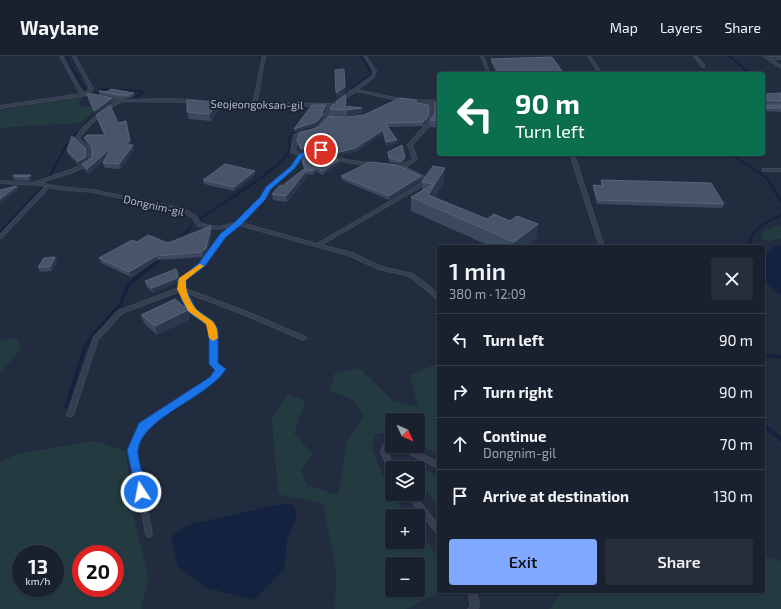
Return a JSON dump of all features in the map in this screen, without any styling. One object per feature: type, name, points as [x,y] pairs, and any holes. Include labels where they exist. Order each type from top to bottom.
[{"type":"lane","points":[[61,56],[81,93],[87,94],[92,89],[74,56]]},
{"type":"lane","points":[[250,103],[255,100],[264,56]]},
{"type":"lane","points":[[318,245],[421,185],[426,179],[402,167],[384,163],[348,162],[335,159],[321,150],[301,155],[293,152],[296,135],[318,128],[328,117],[326,116],[330,108],[373,76],[375,71],[365,56]]},
{"type":"lane","points":[[482,56],[488,72]]},
{"type":"lane","points":[[589,56],[600,72]]},
{"type":"lane","points":[[695,56],[703,66]]},
{"type":"lane","points":[[766,57],[781,58]]},
{"type":"lane","points":[[766,57],[781,67]]},
{"type":"lane","points":[[355,90],[399,99],[437,102]]},
{"type":"lane","name":"Seojeongoksan-gil","points":[[0,107],[87,94],[120,101],[179,100],[196,102]]},
{"type":"lane","points":[[393,103],[399,99]]},
{"type":"lane","points":[[14,188],[72,171],[91,162],[90,151],[77,138],[81,132],[108,107],[120,101]]},
{"type":"lane","points":[[402,167],[415,159],[410,145],[431,121],[433,102]]},
{"type":"lane","name":"Seojeongoksan-gil","points":[[209,103],[334,105]]},
{"type":"lane","points":[[328,117],[341,118]]},
{"type":"lane","points":[[149,534],[133,450],[143,426],[213,379],[221,369],[214,364],[213,329],[210,322],[192,311],[181,289],[182,280],[202,265],[223,235],[238,224],[263,198],[268,188],[293,167],[301,155]]},
{"type":"lane","points":[[573,156],[601,245]]},
{"type":"lane","points":[[764,170],[781,170]]},
{"type":"lane","name":"Dongnim-gil","points":[[0,182],[93,191],[184,210],[195,217],[199,225],[218,228],[238,224]]},
{"type":"lane","points":[[0,237],[48,186]]},
{"type":"lane","points":[[238,224],[350,254],[381,268],[411,275],[437,297]]},
{"type":"lane","points":[[70,415],[96,338],[120,312],[181,289],[245,313],[303,338]]},
{"type":"lane","points":[[388,461],[384,452],[386,446],[403,448],[437,465]]},
{"type":"lane","points":[[415,501],[437,529]]},
{"type":"lane","points":[[472,593],[475,606],[472,609]]},
{"type":"green space","points":[[82,97],[78,104],[79,106],[101,107],[83,121],[78,123],[0,128],[0,110]]},
{"type":"green space","points":[[781,225],[781,239],[768,241],[760,238],[764,231]]},
{"type":"green space","points":[[17,338],[21,349],[0,373],[0,341]]},
{"type":"green space","points":[[437,364],[437,453],[425,448],[425,413],[385,413],[385,432],[375,434],[372,449],[385,481],[385,501],[396,501],[403,509],[385,509],[385,549],[425,549],[425,539],[437,557],[438,593],[406,609],[335,609],[336,570],[323,504],[278,494],[272,419],[287,394],[305,401],[294,433],[313,455],[301,470],[307,485],[338,495],[347,442],[364,416],[353,400],[330,391],[334,374],[359,368],[393,401],[418,407],[410,375]]},
{"type":"green space","points":[[94,441],[126,451],[132,511],[149,579],[141,609],[0,609],[0,463],[16,454]]},
{"type":"green space","points":[[425,470],[437,476],[437,505],[425,489]]},
{"type":"green space","points":[[765,557],[781,561],[781,609],[549,609],[561,593],[765,593]]},
{"type":"water","points":[[781,245],[781,295],[767,283],[765,279],[765,258],[770,250]]},
{"type":"water","points":[[293,504],[297,515],[287,541],[284,569],[254,600],[207,588],[178,567],[171,537],[187,525],[277,505]]},
{"type":"building","points":[[552,57],[562,71],[498,72],[491,59]]},
{"type":"building","points":[[344,69],[345,87],[336,93],[335,70]]},
{"type":"building","points":[[111,89],[134,93],[130,95],[119,95],[99,91],[107,92]]},
{"type":"building","points":[[765,93],[781,93],[781,101],[765,100]]},
{"type":"building","points":[[87,94],[92,94],[112,98],[94,111]]},
{"type":"building","points":[[345,95],[346,103],[344,106],[362,108],[346,110],[330,109],[332,105],[336,104],[336,102]]},
{"type":"building","points":[[400,98],[416,100],[417,103],[429,105],[428,117],[423,122],[385,123],[397,140],[386,142],[383,130],[355,148],[336,153],[320,144],[301,149],[297,141],[299,133],[319,127],[329,116],[347,117],[364,115]]},
{"type":"building","points":[[187,100],[219,102],[209,114],[187,112]]},
{"type":"building","points":[[435,103],[437,103],[437,121],[430,120],[435,114]]},
{"type":"building","points":[[110,105],[118,123],[126,121],[130,141],[125,145],[133,145],[119,164],[103,163],[111,148],[87,169],[82,164],[92,158],[92,146],[84,138],[87,135],[105,135],[96,115]]},
{"type":"building","points":[[312,105],[326,105],[322,112],[323,114],[316,122],[294,129]]},
{"type":"building","points":[[765,105],[781,105],[781,108],[765,108]]},
{"type":"building","points":[[72,136],[85,148],[86,157],[78,161],[67,150]]},
{"type":"building","points":[[402,145],[405,158],[401,161],[389,158],[388,152]]},
{"type":"building","points":[[319,149],[328,154],[326,155],[339,160],[323,171],[317,168],[313,171],[305,170],[301,156]]},
{"type":"building","points":[[370,162],[397,165],[421,176],[389,196],[341,176]]},
{"type":"building","points":[[225,164],[255,171],[234,187],[203,180]]},
{"type":"building","points":[[433,166],[445,168],[428,195],[487,219],[494,214],[510,221],[517,216],[538,224],[514,242],[411,197],[434,184],[422,182]]},
{"type":"building","points":[[304,169],[306,171],[286,196],[272,194],[280,185],[282,186]]},
{"type":"building","points":[[31,175],[28,177],[13,176]]},
{"type":"building","points":[[601,180],[711,183],[724,204],[598,200],[593,185],[603,186]]},
{"type":"building","points":[[17,186],[0,199],[0,190]]},
{"type":"building","points":[[211,226],[206,248],[202,252],[156,256],[129,272],[99,258],[132,240],[137,242],[148,235],[168,243]]},
{"type":"building","points":[[55,257],[50,267],[38,267],[44,258]]},
{"type":"building","points":[[176,269],[178,274],[177,278],[152,288],[145,281]]},
{"type":"building","points":[[175,299],[188,310],[155,326],[141,315]]},
{"type":"waterway","points":[[67,56],[70,65],[85,89]]},
{"type":"waterway","points":[[352,88],[371,75],[368,66],[361,56]]},
{"type":"waterway","points":[[729,56],[749,72]]},
{"type":"waterway","points":[[100,89],[143,91],[142,94],[130,99]]},
{"type":"waterway","points":[[85,124],[110,104]]},
{"type":"waterway","points":[[66,147],[76,133]]},
{"type":"waterway","points":[[290,146],[289,138],[294,133]]},
{"type":"waterway","points":[[50,175],[66,146]]},
{"type":"waterway","points":[[200,219],[266,174],[287,154],[290,146]]},
{"type":"waterway","points":[[734,156],[767,178],[781,201]]},
{"type":"waterway","points":[[0,232],[42,188]]},
{"type":"waterway","points":[[749,245],[752,235],[760,227],[781,215]]},
{"type":"waterway","points":[[181,241],[182,236],[191,227]]},
{"type":"waterway","points":[[155,264],[162,258]]},
{"type":"waterway","points":[[66,407],[85,347],[93,335],[120,305],[128,285],[156,263]]},
{"type":"waterway","points":[[765,355],[781,357]]},
{"type":"waterway","points":[[765,427],[781,439]]},
{"type":"slow traffic","points":[[200,266],[182,280],[181,289],[192,311],[210,322],[213,329],[213,338]]},
{"type":"route","points":[[141,492],[133,450],[143,426],[213,379],[221,369],[214,364],[213,329],[210,322],[192,311],[181,289],[182,280],[202,265],[223,235],[238,224],[263,198],[268,188],[293,167],[301,155],[321,150]]}]
